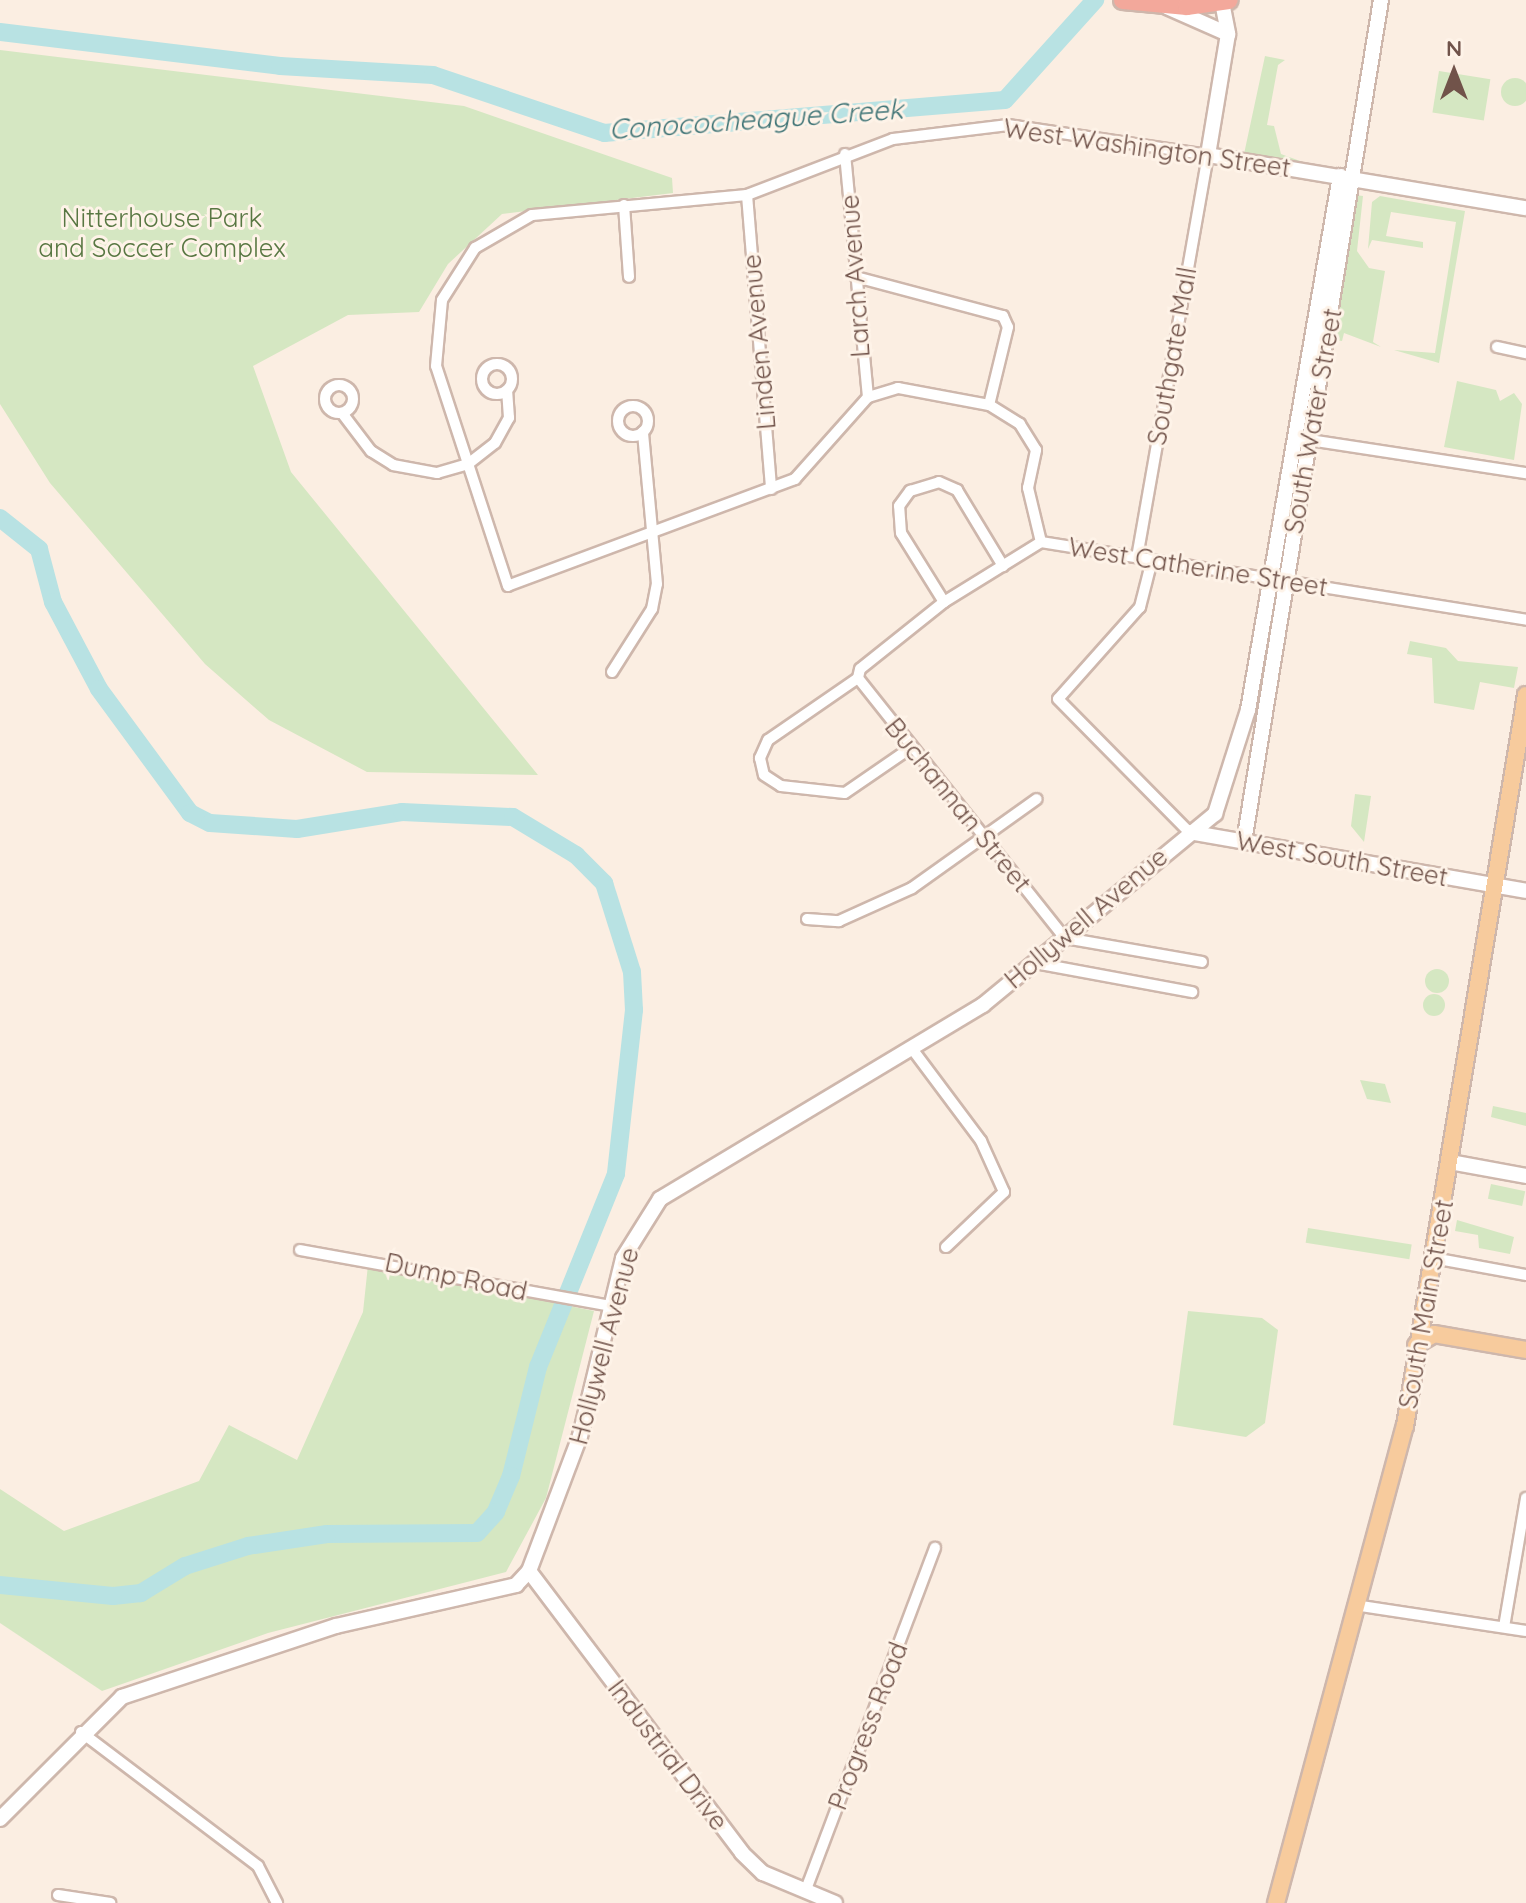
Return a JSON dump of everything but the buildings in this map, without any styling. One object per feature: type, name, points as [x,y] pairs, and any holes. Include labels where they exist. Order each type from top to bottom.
[{"type":"highway","points":[[1124,0],[1164,5],[1225,1]]},
{"type":"main road","name":"South Main Street","points":[[1276,1903],[1361,1606],[1416,1345],[1450,1162],[1526,695]]},
{"type":"main road","points":[[1421,1320],[1434,1334],[1526,1350]]},
{"type":"main road","points":[[1416,1345],[1434,1334]]},
{"type":"street","name":"South Water Street","points":[[1244,842],[1279,581],[1347,178],[1381,0]]},
{"type":"street","points":[[1208,155],[1228,34],[1225,1]]},
{"type":"street","points":[[1164,5],[1228,34]]},
{"type":"street","name":"West Washington Street","points":[[652,533],[508,586],[436,366],[436,321],[452,277],[475,248],[532,215],[747,195],[845,154],[893,139],[1008,125],[1526,208]]},
{"type":"street","name":"Larch Avenue","points":[[845,154],[868,397]]},
{"type":"street","name":"Southgate Mall","points":[[1137,557],[1208,155]]},
{"type":"street","name":"Linden Avenue","points":[[747,195],[771,489]]},
{"type":"street","points":[[624,205],[629,277]]},
{"type":"street","points":[[856,277],[1003,316],[1008,327],[989,405]]},
{"type":"street","points":[[1497,347],[1526,353]]},
{"type":"street","name":"West Catherine Street","points":[[868,397],[898,388],[989,405],[1032,440],[1028,488],[1041,542],[1526,620]]},
{"type":"street","points":[[342,413],[371,451],[393,465],[437,473],[468,464],[495,443],[509,418],[507,390]]},
{"type":"street","points":[[652,533],[795,479],[868,397]]},
{"type":"street","points":[[612,672],[652,609],[652,533],[643,432]]},
{"type":"street","points":[[1304,439],[1526,473]]},
{"type":"street","points":[[944,602],[901,533],[899,506],[910,491],[939,482],[957,490],[1003,566]]},
{"type":"street","points":[[912,747],[845,793],[781,786],[764,775],[760,758],[768,740],[859,673],[944,602],[1041,542]]},
{"type":"street","points":[[1152,560],[1140,607],[1058,699],[1189,832]]},
{"type":"street","name":"Hollywell Avenue","points":[[529,1571],[580,1436],[623,1258],[660,1199],[913,1050],[1035,963],[1189,832],[1215,814],[1231,780],[1279,581]]},
{"type":"street","name":"Buchannan Street","points":[[859,673],[912,747],[1065,938]]},
{"type":"street","points":[[807,919],[839,921],[879,904],[984,838],[1037,799]]},
{"type":"street","name":"West South Street","points":[[1189,832],[1526,891]]},
{"type":"street","points":[[1065,938],[1202,962]]},
{"type":"street","points":[[1035,963],[1192,992]]},
{"type":"street","points":[[913,1050],[981,1141],[1004,1192],[946,1247]]},
{"type":"street","points":[[1450,1162],[1526,1176]]},
{"type":"street","name":"Dump Road","points":[[300,1250],[611,1306]]},
{"type":"street","points":[[1433,1258],[1526,1275]]},
{"type":"street","points":[[1504,1627],[1526,1498]]},
{"type":"street","name":"Progress Road","points":[[802,1897],[935,1548]]},
{"type":"street","points":[[0,1819],[81,1732],[122,1697],[152,1684],[336,1626],[516,1585],[529,1571]]},
{"type":"street","name":"Industrial Drive","points":[[529,1571],[742,1853],[763,1873],[802,1897],[835,1903]]},
{"type":"street","points":[[1361,1606],[1526,1631]]},
{"type":"street","points":[[81,1732],[258,1866],[277,1903]]},
{"type":"street","points":[[58,1895],[110,1903]]},
{"type":"green space","name":"Nitterhouse Park and Soccer Complex","points":[[0,50],[464,106],[672,178],[673,193],[502,214],[448,264],[419,312],[348,315],[253,366],[291,472],[538,775],[367,772],[269,720],[205,664],[50,483],[0,404]]},
{"type":"green space","points":[[1265,56],[1285,60],[1278,65],[1267,125],[1274,126],[1281,154],[1311,165],[1244,154]]},
{"type":"green space","points":[[1439,71],[1490,79],[1484,121],[1432,112]]},
{"type":"green space","points":[[1515,78],[1525,82],[1529,92],[1525,102],[1515,106],[1505,102],[1501,92],[1505,82]]},
{"type":"green space","points":[[1355,195],[1363,196],[1357,251],[1369,268],[1385,271],[1373,342],[1381,347],[1344,333],[1342,341],[1333,340]]},
{"type":"green space","points":[[1380,196],[1465,211],[1439,363],[1394,350],[1435,353],[1456,222],[1391,212],[1386,236],[1423,242],[1423,248],[1372,240],[1368,249],[1372,202]]},
{"type":"green space","points":[[1457,381],[1496,390],[1500,401],[1514,393],[1522,404],[1514,460],[1444,447]]},
{"type":"green space","points":[[1410,641],[1446,648],[1458,661],[1518,667],[1514,688],[1480,682],[1474,710],[1434,703],[1432,658],[1407,654]]},
{"type":"green space","points":[[1355,794],[1371,796],[1364,842],[1351,826]]},
{"type":"green space","points":[[1437,969],[1445,973],[1449,981],[1445,989],[1437,993],[1429,989],[1425,981],[1429,973]]},
{"type":"green space","points":[[1434,994],[1442,997],[1445,1005],[1442,1013],[1434,1016],[1426,1013],[1423,1005],[1426,997]]},
{"type":"green space","points":[[1360,1080],[1385,1084],[1391,1103],[1367,1099]]},
{"type":"green space","points":[[1493,1106],[1526,1113],[1526,1126],[1491,1117]]},
{"type":"green space","points":[[1491,1184],[1525,1191],[1522,1206],[1488,1199]]},
{"type":"green space","points":[[1457,1220],[1514,1237],[1510,1254],[1479,1248],[1478,1235],[1455,1231]]},
{"type":"green space","points":[[1308,1228],[1412,1244],[1409,1259],[1306,1243]]},
{"type":"green space","points":[[368,1265],[594,1311],[546,1498],[506,1572],[268,1633],[102,1691],[0,1623],[0,1489],[64,1531],[199,1481],[229,1425],[297,1460],[363,1312]]},
{"type":"green space","points":[[1188,1311],[1262,1318],[1278,1330],[1265,1423],[1246,1437],[1173,1425]]},
{"type":"waterway","name":"Conococheague Creek","points":[[0,32],[280,66],[433,75],[604,133],[1005,100],[1095,0]]},
{"type":"waterway","name":"Conococheague Creek","points":[[0,518],[39,549],[53,602],[99,689],[190,813],[210,823],[297,829],[402,812],[513,817],[576,855],[604,883],[632,972],[634,1010],[616,1174],[538,1367],[511,1476],[496,1512],[477,1533],[327,1534],[248,1546],[185,1566],[141,1593],[113,1596],[0,1585]]}]
